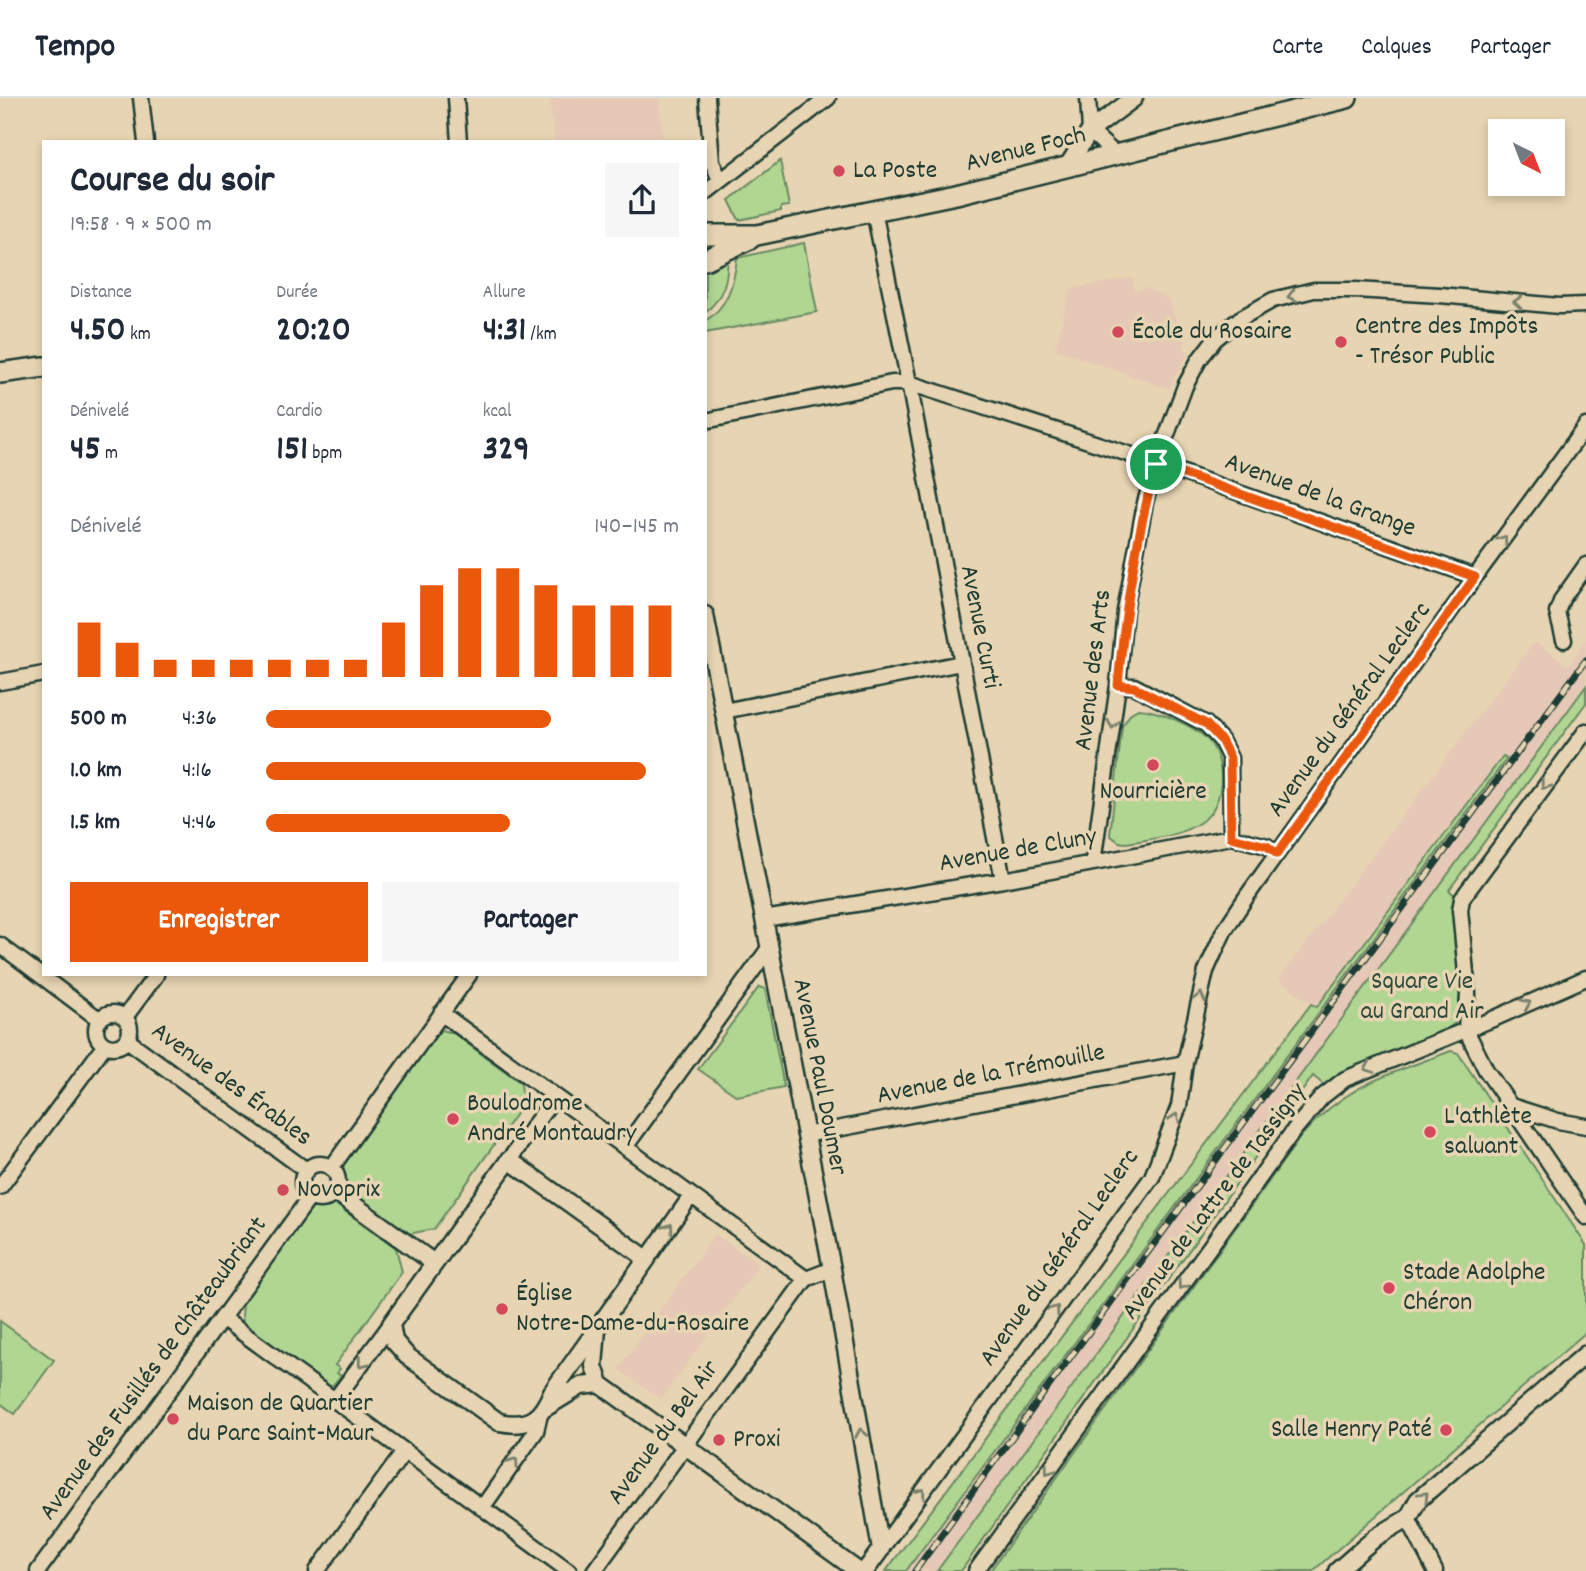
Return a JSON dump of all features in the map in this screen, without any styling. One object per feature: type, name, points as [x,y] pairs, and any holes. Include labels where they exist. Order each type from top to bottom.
[{"type":"main road","name":"Avenue Foch","points":[[707,257],[757,236],[956,194],[1348,98]]},
{"type":"main road","name":"Avenue Foch","points":[[707,236],[757,236]]},
{"type":"main road","points":[[0,373],[42,367]]},
{"type":"street","points":[[141,98],[146,140]]},
{"type":"street","points":[[456,98],[459,140]]},
{"type":"street","points":[[707,98],[712,187]]},
{"type":"street","points":[[712,187],[828,98]]},
{"type":"street","points":[[1088,98],[1090,131],[1116,155]]},
{"type":"street","points":[[1067,167],[1090,131],[1135,98]]},
{"type":"street","name":"Avenue Curti","points":[[874,211],[1003,880]]},
{"type":"street","name":"Avenue des Arts","points":[[1093,863],[1131,571],[1156,464],[1185,386],[1199,359],[1215,339],[1241,317],[1273,300],[1314,290],[1440,295],[1559,306],[1586,305]]},
{"type":"street","points":[[707,421],[892,383],[909,383]]},
{"type":"street","name":"Avenue de la Grange","points":[[909,383],[1156,464],[1475,577]]},
{"type":"street","name":"Avenue du Général Leclerc","points":[[865,1571],[1152,1177],[1179,1106],[1185,1063],[1206,971],[1224,931],[1475,577],[1586,426]]},
{"type":"street","points":[[1564,640],[1558,612],[1562,599],[1586,565]]},
{"type":"street","name":"Avenue Paul Doumer","points":[[708,649],[724,711],[832,1269],[881,1549]]},
{"type":"street","points":[[724,711],[961,663]]},
{"type":"street","points":[[0,682],[42,674]]},
{"type":"street","points":[[1118,685],[1134,687],[1206,724],[1221,740],[1230,758],[1231,837]]},
{"type":"street","points":[[1586,731],[1462,899],[1460,910],[1468,994],[1466,1031],[1486,1070],[1586,1217]]},
{"type":"street","name":"Avenue de Cluny","points":[[764,919],[1003,880],[1231,837],[1267,846],[1277,854]]},
{"type":"street","points":[[0,945],[100,1020]]},
{"type":"street","points":[[625,1146],[769,948]]},
{"type":"street","points":[[125,1017],[155,976]]},
{"type":"street","points":[[332,1167],[468,976]]},
{"type":"street","name":"Avenue de Lattre de Tassigny","points":[[976,1571],[1311,1108],[1331,1088],[1345,1079],[1466,1031],[1586,978]]},
{"type":"street","points":[[114,1013],[125,1017],[130,1029],[127,1040],[117,1046],[105,1045],[97,1031],[100,1020],[114,1013]]},
{"type":"street","points":[[441,1013],[806,1279],[832,1269]]},
{"type":"street","name":"Avenue des Érables","points":[[127,1040],[306,1170]]},
{"type":"street","points":[[0,1187],[105,1045]]},
{"type":"street","name":"Avenue de la Trémouille","points":[[805,1135],[1185,1063]]},
{"type":"street","points":[[334,1401],[555,1096]]},
{"type":"street","points":[[1511,1106],[1558,1121],[1586,1126]]},
{"type":"street","points":[[509,1160],[647,1259]]},
{"type":"street","points":[[315,1164],[332,1167],[338,1176],[336,1192],[327,1199],[310,1197],[303,1188],[303,1175],[306,1170],[315,1164]]},
{"type":"street","points":[[336,1192],[434,1263]]},
{"type":"street","points":[[482,1508],[536,1431],[552,1392],[691,1196]]},
{"type":"street","name":"Avenue des Fusillés de Châteaubriant","points":[[38,1571],[310,1197]]},
{"type":"street","name":"Avenue du Bel Air","points":[[594,1571],[806,1279]]},
{"type":"street","points":[[222,1318],[569,1571]]},
{"type":"street","points":[[391,1324],[394,1341],[407,1356],[499,1422],[517,1425],[581,1387],[600,1384]]},
{"type":"street","points":[[597,1328],[594,1366],[600,1384],[858,1571]]},
{"type":"street","points":[[1337,1571],[1376,1537],[1408,1518],[1418,1500],[1586,1354]]},
{"type":"street","points":[[317,1571],[404,1452]]},
{"type":"street","points":[[1408,1518],[1435,1571]]},
{"type":"shaded area","points":[[550,98],[659,98],[663,140],[554,140]]},
{"type":"shaded area","name":"École du Rosaire","points":[[1132,278],[1135,291],[1148,288],[1170,301],[1177,324],[1175,327],[1179,330],[1175,335],[1186,342],[1183,348],[1189,352],[1170,389],[1055,349],[1070,289]]},
{"type":"shaded area","points":[[1586,639],[1586,703],[1311,1077],[955,1571],[886,1571],[1311,1004],[1279,979],[1535,641],[1569,666]]},
{"type":"shaded area","points":[[715,1234],[759,1264],[661,1400],[618,1369]]},
{"type":"green space","points":[[780,161],[789,206],[781,207],[781,211],[739,220],[729,200]]},
{"type":"green space","points":[[804,243],[817,312],[707,333],[707,320],[719,309],[728,294],[737,258]]},
{"type":"green space","points":[[727,256],[724,287],[707,310],[707,268]]},
{"type":"green space","name":"Square Vie au Grand Air","points":[[1586,686],[1586,703],[1449,890],[1458,898],[1456,928],[1462,1009],[1455,1023],[1442,1033],[1345,1071],[1324,1085],[1313,1076],[961,1571],[937,1571]]},
{"type":"green space","points":[[1138,709],[1174,719],[1206,738],[1218,757],[1221,781],[1216,804],[1202,821],[1175,834],[1125,843],[1110,835],[1122,726],[1131,713]]},
{"type":"green space","points":[[1503,756],[1507,758],[906,1571],[886,1571],[1311,1004],[1317,1007]]},
{"type":"green space","points":[[759,987],[765,989],[784,1087],[737,1096],[698,1069]]},
{"type":"green space","points":[[437,1031],[453,1033],[521,1083],[523,1104],[434,1229],[408,1234],[347,1190],[343,1165]]},
{"type":"green space","name":"Stade Adolphe Chéron","points":[[1451,1051],[1458,1053],[1586,1245],[1586,1332],[1313,1571],[990,1571],[1302,1135],[1319,1117],[1353,1092],[1388,1074]]},
{"type":"green space","points":[[335,1204],[396,1248],[402,1272],[335,1365],[340,1369],[337,1373],[341,1376],[329,1387],[245,1326],[242,1318],[243,1301],[307,1212],[314,1207],[323,1208]]},
{"type":"green space","points":[[0,1321],[54,1360],[15,1414],[0,1403]]},
{"type":"railway","points":[[915,1571],[1586,660]]},
{"type":"place","name":"La Poste","points":[[839,171]]},
{"type":"place","name":"École du Rosaire","points":[[1118,332]]},
{"type":"place","name":"Centre des Impôts - Trésor Public","points":[[1341,342]]},
{"type":"place","name":"Nourricière","points":[[1153,765]]},
{"type":"place","name":"Boulodrome André Montaudry","points":[[453,1119]]},
{"type":"place","name":"L'athlète saluant","points":[[1430,1132]]},
{"type":"place","name":"Novoprix","points":[[283,1190]]},
{"type":"place","name":"Stade Adolphe Chéron","points":[[1389,1288]]},
{"type":"place","name":"Église Notre-Dame-du-Rosaire","points":[[502,1309]]},
{"type":"place","name":"Maison de Quartier du Parc Saint-Maur","points":[[173,1419]]},
{"type":"place","name":"Salle Henry Paté","points":[[1446,1430]]},
{"type":"place","name":"Proxi","points":[[719,1440]]},
{"type":"route","points":[[1156,464],[1475,577],[1277,854],[1267,846],[1231,837],[1230,758],[1221,740],[1206,724],[1134,687],[1118,685],[1125,611],[1136,545],[1156,464]]}]
